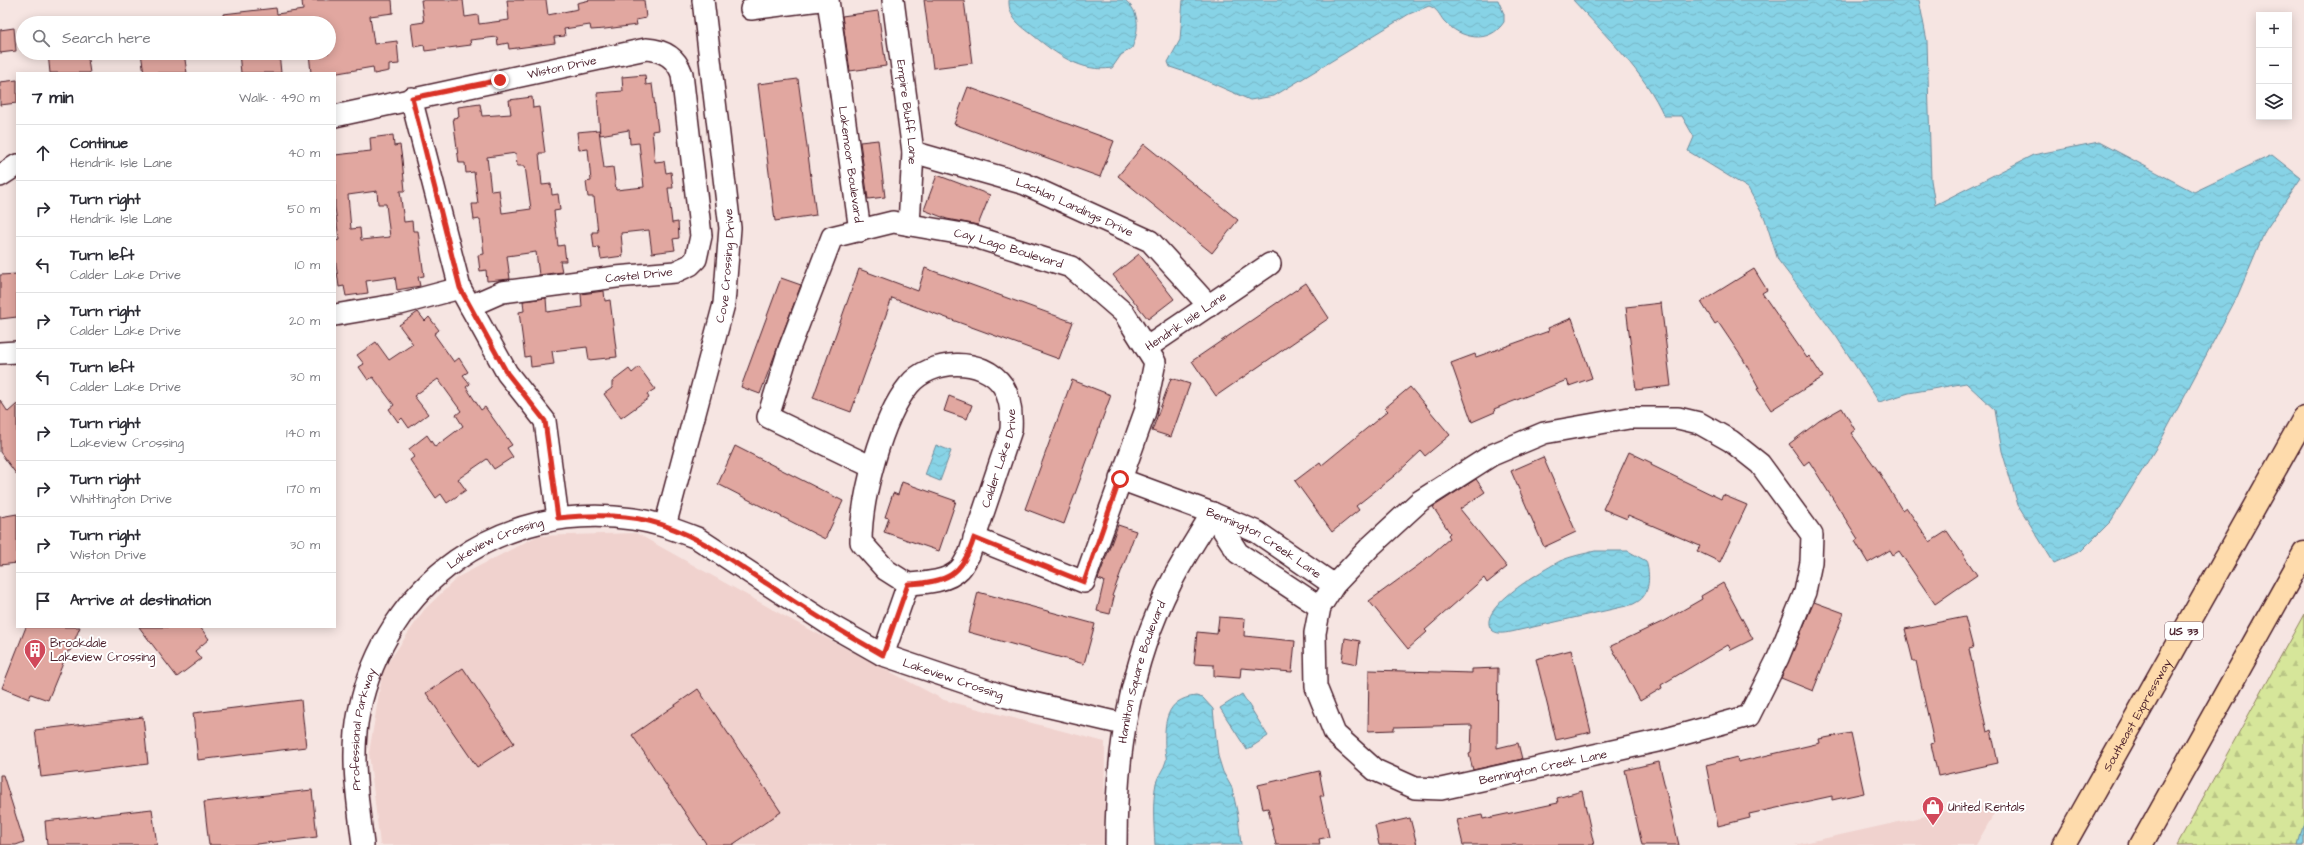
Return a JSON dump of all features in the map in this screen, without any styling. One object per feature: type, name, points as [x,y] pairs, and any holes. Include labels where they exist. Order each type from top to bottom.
[{"type":"highway","name":"Southeast Expressway","points":[[2064,845],[2304,418]]},
{"type":"highway","points":[[2140,845],[2304,553]]},
{"type":"street","name":"Cove Crossing Drive","points":[[665,526],[724,304],[728,269],[730,228],[703,0]]},
{"type":"street","points":[[751,9],[820,0]]},
{"type":"street","name":"Lakemoor Boulevard","points":[[828,0],[860,231],[832,237],[789,349],[768,417],[872,467]]},
{"type":"street","name":"Empire Bluff Lane","points":[[892,0],[913,152],[909,225]]},
{"type":"street","name":"Wiston Drive","points":[[336,116],[412,98],[646,49],[654,50],[671,57],[678,64],[682,74],[692,148]]},
{"type":"street","points":[[412,98],[460,288],[507,373],[545,421],[558,518]]},
{"type":"street","name":"Castel Drive","points":[[470,306],[502,292],[616,277],[676,272],[690,265],[696,259],[700,250],[701,236],[692,148]]},
{"type":"street","name":"Lachlan Landings Drive","points":[[913,152],[1025,184],[1150,241],[1209,306]]},
{"type":"street","points":[[0,176],[16,166]]},
{"type":"street","name":"Cay Lago Boulevard","points":[[860,231],[893,222],[969,235],[1071,267],[1124,313],[1146,348]]},
{"type":"street","name":"Hendrik Isle Lane","points":[[974,538],[1084,582],[1145,412],[1155,362],[1146,348],[1270,264]]},
{"type":"street","points":[[336,315],[400,304],[460,288]]},
{"type":"street","points":[[0,354],[16,352]]},
{"type":"street","name":"Calder Lake Drive","points":[[967,364],[989,374],[1002,386],[1012,411],[1010,430],[974,538],[969,555],[960,570],[944,578],[926,583],[908,584],[886,570],[861,542],[861,523],[872,467],[894,408],[909,384],[928,369],[967,364]]},
{"type":"street","name":"Bennington Creek Lane","points":[[1629,418],[1678,418],[1699,423],[1731,441],[1760,464],[1812,535],[1808,582],[1778,658],[1749,716],[1662,740],[1441,789],[1415,788],[1375,770],[1335,734],[1316,687],[1315,633],[1320,607],[1334,585],[1371,546],[1420,501],[1492,455],[1544,433],[1629,418]]},
{"type":"street","points":[[1120,479],[1212,513]]},
{"type":"street","name":"Bennington Creek Lane","points":[[1212,513],[1257,532],[1334,585]]},
{"type":"street","name":"Bennington Creek Lane","points":[[1212,513],[1238,553],[1320,607]]},
{"type":"street","name":"Hamilton Square Boulevard","points":[[1116,845],[1118,773],[1123,724],[1142,652],[1171,584],[1212,513]]},
{"type":"street","name":"Lakeview Crossing","points":[[396,619],[424,586],[445,567],[469,551],[508,533],[558,518],[617,517],[665,526],[696,538],[830,625],[900,663],[1007,697],[1123,724]]},
{"type":"street","points":[[883,655],[908,584]]},
{"type":"street","name":"Professional Parkway","points":[[363,845],[355,765],[358,714],[372,663],[396,619]]},
{"type":"shaded area","points":[[636,533],[786,617],[944,700],[1105,742],[1104,845],[380,845],[369,753],[383,670],[424,610],[458,577],[537,536]]},
{"type":"shaded area","name":"United Rentals","points":[[1999,805],[1976,845],[1795,845],[1962,808]]},
{"type":"green space","points":[[2304,614],[2304,845],[2177,845]]},
{"type":"water","points":[[1009,0],[1125,0],[1134,11],[1137,22],[1136,35],[1132,48],[1121,55],[1112,68],[1090,68],[1080,65],[1070,61],[1051,49],[1020,25],[1013,17],[1009,6]]},
{"type":"water","points":[[1183,0],[1498,0],[1504,14],[1504,22],[1491,34],[1483,37],[1475,37],[1458,32],[1444,21],[1436,10],[1429,6],[1409,14],[1274,96],[1250,100],[1191,74],[1170,67],[1168,62],[1180,40]]},
{"type":"water","points":[[1573,0],[1919,0],[1927,41],[1931,180],[1935,205],[2033,155],[2099,142],[2194,192],[2272,155],[2301,178],[2265,231],[2237,297],[2161,440],[2111,521],[2081,551],[2054,563],[2018,505],[2002,451],[1995,410],[1966,383],[1909,393],[1879,402],[1836,336],[1778,260],[1765,219],[1748,188],[1688,151],[1694,137],[1682,116],[1664,116],[1647,85],[1611,41]]},
{"type":"water","points":[[936,445],[951,451],[940,481],[925,475]]},
{"type":"water","points":[[1595,551],[1628,551],[1646,561],[1649,577],[1647,589],[1642,599],[1628,606],[1511,632],[1498,633],[1491,629],[1489,620],[1493,611],[1502,600],[1514,590],[1560,561],[1573,556]]},
{"type":"water","points":[[1242,694],[1268,736],[1247,750],[1220,708]]},
{"type":"water","points":[[1196,696],[1203,698],[1213,709],[1218,756],[1223,772],[1232,788],[1238,816],[1241,845],[1155,845],[1154,798],[1156,783],[1166,760],[1165,730],[1168,714],[1172,707],[1178,702],[1186,698]]},
{"type":"water","points":[[2304,822],[2304,845],[2298,845]]},
{"type":"building","points":[[392,0],[393,13],[370,16],[374,44],[397,41],[399,64],[389,65],[389,71],[374,74],[373,67],[338,73],[311,72],[310,60],[336,60],[336,16],[223,16],[223,14],[276,8],[277,14],[303,10],[302,1]]},
{"type":"building","points":[[421,0],[463,0],[465,17],[478,15],[479,24],[509,20],[507,0],[546,0],[548,15],[578,9],[577,3],[590,0],[644,0],[646,18],[636,20],[637,25],[591,30],[590,25],[564,29],[565,36],[554,37],[555,43],[509,49],[508,43],[498,45],[497,37],[470,40],[471,45],[425,51],[424,45],[414,47],[411,24],[424,22]]},
{"type":"building","points":[[924,0],[964,0],[972,63],[933,68]]},
{"type":"building","points":[[878,11],[886,66],[850,71],[842,16]]},
{"type":"building","points":[[14,28],[16,51],[0,53],[0,30]]},
{"type":"building","points":[[49,60],[88,60],[90,72],[50,72]]},
{"type":"building","points":[[142,60],[185,60],[187,72],[144,72]]},
{"type":"building","points":[[240,60],[280,60],[281,72],[241,72]]},
{"type":"building","points":[[645,75],[646,85],[652,84],[658,130],[652,131],[655,162],[664,161],[666,173],[671,172],[673,188],[668,188],[672,223],[678,222],[679,238],[673,239],[675,250],[652,253],[649,230],[621,233],[623,256],[601,259],[599,247],[594,248],[592,232],[598,232],[594,197],[588,197],[586,182],[591,181],[588,149],[579,150],[577,132],[599,130],[604,168],[613,167],[616,190],[644,187],[639,143],[630,144],[629,130],[600,135],[597,93],[623,91],[622,77]]},
{"type":"building","points":[[798,79],[816,215],[775,221],[758,84]]},
{"type":"building","points":[[16,80],[16,103],[0,105],[0,82]]},
{"type":"building","points":[[968,87],[1114,141],[1100,177],[954,124]]},
{"type":"building","points":[[532,97],[533,108],[539,107],[545,153],[539,153],[542,185],[551,184],[552,195],[558,194],[560,210],[554,211],[558,246],[564,245],[566,261],[560,261],[562,272],[539,275],[536,252],[507,256],[510,279],[487,281],[486,270],[480,271],[478,255],[484,254],[480,219],[474,220],[472,204],[478,204],[474,172],[466,173],[465,163],[459,163],[453,118],[459,117],[458,107],[480,104],[482,116],[511,114],[509,100]],"holes":[[[516,153],[517,166],[525,166],[531,209],[502,213],[499,190],[491,191],[487,157]]]},
{"type":"building","points":[[393,135],[394,146],[400,145],[405,191],[400,191],[404,222],[412,221],[413,231],[418,231],[424,276],[418,277],[420,286],[397,290],[395,277],[366,281],[368,293],[346,296],[344,286],[339,287],[336,264],[336,241],[339,240],[336,215],[336,155],[371,151],[370,138]],"holes":[[[377,191],[378,204],[386,204],[390,237],[361,240],[360,228],[351,229],[348,195]]]},
{"type":"building","points":[[878,140],[885,197],[868,199],[860,142]]},
{"type":"building","points":[[1144,144],[1238,220],[1212,253],[1118,176]]},
{"type":"building","points":[[937,175],[990,195],[978,225],[947,219],[924,210]]},
{"type":"building","points":[[1139,254],[1174,299],[1148,319],[1113,275]]},
{"type":"building","points":[[925,268],[1073,322],[1059,359],[892,298],[851,412],[813,398],[859,269],[918,291]]},
{"type":"building","points":[[1754,269],[1767,290],[1762,293],[1807,358],[1809,356],[1823,377],[1771,410],[1757,389],[1759,388],[1743,359],[1718,322],[1715,324],[1701,302]]},
{"type":"building","points":[[16,274],[16,317],[0,319],[0,275]]},
{"type":"building","points":[[781,278],[801,285],[760,394],[741,387]]},
{"type":"building","points":[[1306,283],[1329,318],[1216,396],[1192,361]]},
{"type":"building","points":[[604,291],[605,301],[610,300],[617,357],[589,360],[587,347],[552,351],[554,364],[531,367],[530,356],[525,357],[519,312],[524,311],[523,301],[546,298],[547,312],[582,307],[581,294]]},
{"type":"building","points":[[1661,303],[1671,386],[1636,390],[1626,307]]},
{"type":"building","points":[[418,312],[425,321],[429,317],[439,330],[434,334],[454,362],[459,358],[468,372],[463,375],[470,384],[466,387],[481,410],[485,407],[512,445],[507,448],[513,457],[494,469],[487,459],[458,479],[466,490],[447,503],[441,494],[436,498],[410,460],[414,457],[409,449],[427,435],[435,447],[463,426],[456,415],[461,411],[438,379],[414,396],[428,414],[409,428],[402,418],[398,422],[389,409],[394,405],[373,377],[368,380],[359,367],[364,364],[357,355],[376,342],[389,360],[413,344],[399,325]]},
{"type":"building","points":[[1572,318],[1592,378],[1569,386],[1567,380],[1494,409],[1495,412],[1472,422],[1451,363],[1475,354],[1476,357],[1549,331],[1548,328]]},
{"type":"building","points":[[639,367],[655,389],[647,394],[649,398],[621,418],[604,394],[612,388],[612,382],[629,369],[632,373]]},
{"type":"building","points":[[1171,378],[1190,384],[1171,437],[1152,431]]},
{"type":"building","points":[[1072,380],[1111,395],[1064,524],[1025,509]]},
{"type":"building","points":[[1410,387],[1450,435],[1425,456],[1421,451],[1394,476],[1356,506],[1359,510],[1332,532],[1295,481],[1320,462],[1322,465],[1388,411],[1385,408]]},
{"type":"building","points":[[949,396],[972,405],[967,419],[944,411]]},
{"type":"building","points":[[0,400],[8,412],[16,405],[16,474],[0,452]]},
{"type":"building","points":[[1842,408],[1855,430],[1851,433],[1879,472],[1902,510],[1906,507],[1930,542],[1947,531],[1977,575],[1935,604],[1899,551],[1893,555],[1890,550],[1868,563],[1855,541],[1858,539],[1809,461],[1804,465],[1789,444],[1819,421]]},
{"type":"building","points":[[735,446],[843,501],[825,539],[718,484]]},
{"type":"building","points":[[1629,452],[1652,463],[1651,465],[1721,499],[1723,495],[1747,505],[1720,562],[1697,551],[1700,546],[1628,515],[1627,519],[1603,509]]},
{"type":"building","points":[[1543,457],[1576,532],[1544,547],[1511,471]]},
{"type":"building","points":[[1476,479],[1485,492],[1460,509],[1507,567],[1487,583],[1484,578],[1425,630],[1427,632],[1408,649],[1369,601],[1420,564],[1450,538],[1448,535],[1450,533],[1433,507]]},
{"type":"building","points":[[902,482],[956,501],[939,551],[884,532],[889,518],[885,517],[893,493],[898,495]]},
{"type":"building","points":[[16,514],[16,563],[0,565],[0,517]]},
{"type":"building","points":[[1118,525],[1136,531],[1112,596],[1114,597],[1110,614],[1097,611],[1104,581],[1098,579]]},
{"type":"building","points":[[1723,583],[1753,639],[1731,650],[1728,645],[1661,685],[1662,688],[1640,701],[1611,646],[1664,621],[1702,599],[1701,596]]},
{"type":"building","points":[[978,592],[1095,624],[1084,664],[968,632]]},
{"type":"building","points":[[1814,602],[1844,613],[1813,691],[1781,678]]},
{"type":"building","points":[[1219,617],[1245,619],[1244,636],[1295,641],[1292,672],[1241,668],[1240,678],[1214,676],[1214,665],[1194,664],[1197,632],[1217,634]]},
{"type":"building","points":[[1965,617],[1973,648],[1969,649],[1987,732],[1991,730],[1998,763],[1938,776],[1931,744],[1934,743],[1916,661],[1913,661],[1905,629]]},
{"type":"building","name":"Brookdale Lakeview Crossing","points":[[26,628],[80,628],[70,651],[68,651],[48,700],[31,694],[29,699],[2,688]]},
{"type":"building","name":"Brookdale Lakeview Crossing","points":[[140,628],[201,628],[209,639],[195,651],[201,659],[177,677]]},
{"type":"building","points":[[1345,638],[1360,641],[1357,664],[1342,661]]},
{"type":"building","points":[[1571,650],[1591,732],[1556,740],[1536,659]]},
{"type":"building","points":[[463,668],[514,743],[477,767],[426,693]]},
{"type":"building","points":[[1498,668],[1497,748],[1518,743],[1522,759],[1473,770],[1469,754],[1471,753],[1472,725],[1394,727],[1394,730],[1368,731],[1369,670],[1472,673],[1472,669]]},
{"type":"building","points":[[698,689],[781,812],[732,845],[707,845],[632,735]]},
{"type":"building","points":[[301,700],[306,747],[198,760],[193,713]]},
{"type":"building","points":[[143,717],[148,764],[41,777],[35,730]]},
{"type":"building","points":[[1851,733],[1864,793],[1832,800],[1832,796],[1749,814],[1750,818],[1718,826],[1706,765],[1737,757],[1738,762],[1820,743],[1819,739]]},
{"type":"building","points":[[1659,762],[1679,845],[1642,845],[1625,770]]},
{"type":"building","points":[[1319,771],[1324,796],[1320,796],[1329,837],[1319,839],[1320,845],[1276,845],[1268,808],[1263,809],[1258,785]]},
{"type":"building","points":[[0,775],[3,775],[24,842],[16,845],[0,845]]},
{"type":"building","points":[[312,790],[317,837],[248,845],[209,845],[204,802]]},
{"type":"building","points":[[1582,791],[1594,845],[1463,845],[1457,820],[1482,815],[1483,819],[1558,803],[1557,798]]},
{"type":"building","points":[[152,809],[157,845],[47,845],[45,821]]},
{"type":"building","points":[[1410,818],[1417,845],[1379,845],[1375,826]]},
{"type":"place","name":"Brookdale Lakeview Crossing","points":[[35,670]]},
{"type":"place","name":"United Rentals","points":[[1933,826]]},
{"type":"route","points":[[500,80],[412,98],[439,211],[460,288],[507,373],[545,421],[558,518],[600,516],[634,519],[665,526],[696,538],[830,625],[883,655],[908,584],[926,583],[944,578],[960,570],[969,555],[974,538],[1084,582],[1120,479]]}]
